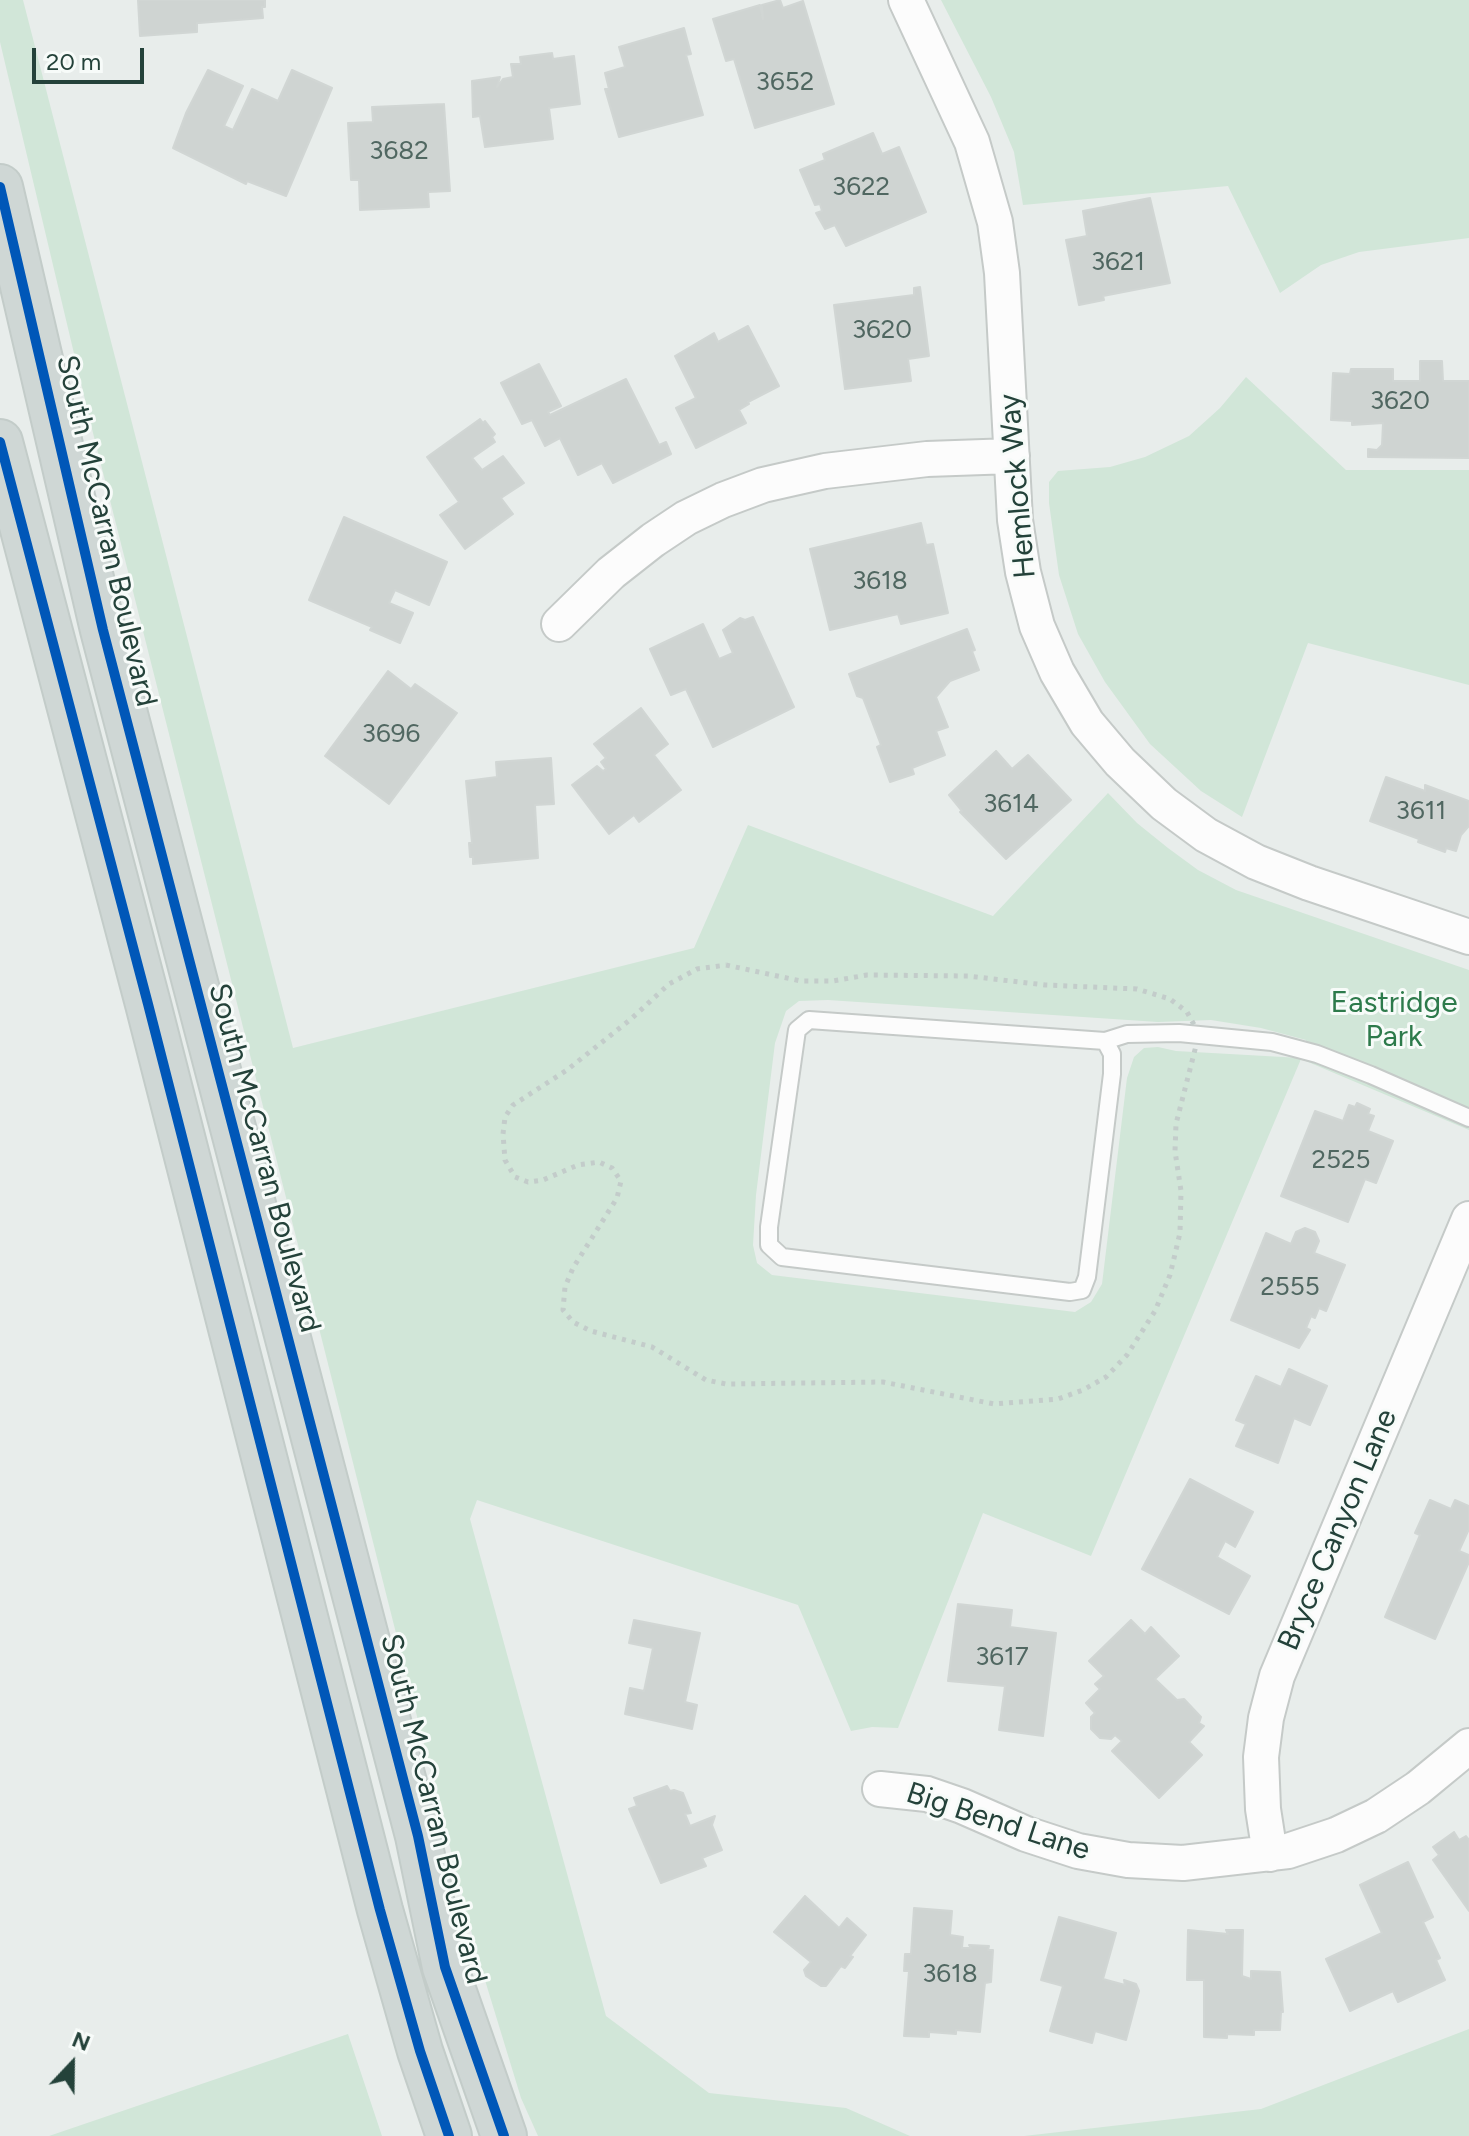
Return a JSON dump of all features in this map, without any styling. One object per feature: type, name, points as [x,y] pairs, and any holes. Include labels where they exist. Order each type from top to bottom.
[{"type":"main road","name":"South McCarran Boulevard","points":[[0,187],[103,630],[418,1836],[445,1967],[504,2136]]},
{"type":"main road","points":[[0,442],[148,1004],[376,1895],[420,2051],[449,2136]]},
{"type":"street","name":"Hemlock Way","points":[[906,0],[972,142],[995,222],[1002,273],[1015,520],[1023,572],[1037,626],[1057,672],[1087,723],[1120,762],[1164,804],[1195,827],[1256,862],[1469,937]]},
{"type":"street","points":[[559,624],[611,573],[653,540],[686,518],[763,485],[825,471],[927,459],[1012,456]]},
{"type":"street","name":"Bryce Canyon Lane","points":[[1270,1854],[1263,1809],[1261,1757],[1266,1718],[1277,1676],[1469,1219]]},
{"type":"street","name":"Big Bend Lane","points":[[880,1789],[927,1794],[1026,1834],[1078,1851],[1128,1860],[1183,1863],[1288,1851],[1336,1835],[1376,1816],[1418,1788],[1469,1746]]},
{"type":"lane","points":[[1105,1041],[1112,1054],[1112,1074],[1087,1277],[1082,1290],[1070,1292],[782,1257],[769,1245],[797,1030],[809,1020],[1105,1041],[1127,1034],[1199,1034],[1272,1042],[1317,1054],[1469,1118]]},
{"type":"path","points":[[726,965],[801,981],[833,981],[867,975],[968,976],[1045,985],[1137,989],[1170,999],[1187,1012],[1199,1034],[1176,1124],[1175,1151],[1181,1191],[1180,1233],[1170,1275],[1155,1311],[1127,1355],[1106,1377],[1058,1399],[994,1404],[883,1382],[726,1384],[706,1380],[652,1347],[591,1331],[573,1322],[563,1310],[565,1287],[573,1268],[617,1198],[621,1181],[612,1168],[599,1162],[578,1165],[543,1180],[528,1182],[515,1177],[505,1160],[505,1117],[513,1105],[567,1070],[669,984],[697,969],[726,965]]},
{"type":"green space","name":"Eastridge Park","points":[[0,0],[23,0],[293,1048],[694,948],[748,825],[993,916],[1108,793],[1137,823],[1168,848],[1198,870],[1236,890],[1469,970],[1469,1130],[1301,1059],[1091,1556],[983,1513],[898,1728],[872,1727],[851,1731],[798,1605],[477,1500],[470,1519],[606,2016],[709,2093],[846,2108],[910,2136],[538,2136],[521,2098],[477,1954],[91,425],[0,42]],"holes":[[[828,1000],[1158,1022],[1211,1020],[1261,1028],[1306,1040],[1301,1058],[1176,1051],[1158,1047],[1144,1048],[1134,1057],[1127,1078],[1102,1284],[1091,1302],[1075,1312],[772,1275],[757,1263],[753,1245],[756,1195],[775,1043],[786,1011],[799,1001]]]},
{"type":"green space","points":[[941,0],[1469,0],[1469,238],[1359,252],[1321,265],[1280,293],[1228,186],[1023,205],[1014,152],[991,97]]},
{"type":"green space","points":[[1246,377],[1346,470],[1469,470],[1469,685],[1308,643],[1242,817],[1201,791],[1150,744],[1105,682],[1078,634],[1059,575],[1049,482],[1058,471],[1110,467],[1145,457],[1189,436],[1220,408]]},
{"type":"green space","points":[[1469,2029],[1469,2136],[1024,2136],[1261,2109]]},
{"type":"green space","points":[[348,2034],[382,2136],[49,2136]]},
{"type":"building","points":[[138,0],[265,0],[265,7],[262,7],[263,18],[197,23],[197,32],[140,36]]},
{"type":"building","points":[[780,0],[783,8],[803,1],[834,104],[755,128],[734,59],[726,61],[713,19],[760,5],[763,19],[762,5]]},
{"type":"building","points":[[684,28],[691,54],[686,55],[703,115],[619,137],[605,89],[609,89],[605,73],[625,67],[619,47]]},
{"type":"building","points":[[552,53],[553,59],[574,56],[580,104],[549,108],[553,139],[485,147],[480,116],[473,117],[472,81],[500,77],[497,87],[503,79],[513,77],[511,64],[521,64],[520,57]]},
{"type":"building","points":[[208,70],[243,86],[224,126],[233,130],[252,89],[278,101],[292,70],[332,88],[286,196],[247,181],[246,184],[173,148],[186,113]]},
{"type":"building","points":[[444,104],[450,191],[428,192],[429,207],[360,210],[359,180],[351,180],[348,123],[373,122],[372,107]]},
{"type":"building","points":[[873,133],[882,154],[899,147],[926,212],[846,246],[835,225],[825,229],[816,213],[822,211],[820,204],[815,205],[800,170],[825,160],[823,154]]},
{"type":"building","points":[[1150,198],[1170,283],[1103,296],[1104,300],[1079,305],[1066,240],[1087,236],[1083,211]]},
{"type":"building","points":[[920,287],[929,356],[908,359],[911,381],[845,389],[834,305],[914,295],[914,288]]},
{"type":"building","points":[[748,326],[779,386],[739,410],[746,423],[696,448],[676,408],[696,398],[675,356],[714,333],[718,342]]},
{"type":"building","points":[[1420,361],[1442,361],[1443,381],[1469,381],[1469,458],[1368,457],[1368,449],[1377,450],[1382,445],[1383,423],[1352,425],[1352,421],[1331,420],[1333,373],[1350,374],[1351,369],[1393,369],[1393,381],[1420,381]]},
{"type":"building","points":[[539,364],[561,406],[548,412],[550,415],[626,379],[659,445],[666,442],[671,454],[613,483],[602,463],[578,475],[560,438],[545,446],[532,420],[522,424],[501,383]]},
{"type":"building","points":[[480,419],[495,434],[492,437],[495,442],[472,458],[482,470],[503,456],[524,483],[501,498],[513,514],[465,549],[440,515],[459,502],[427,457]]},
{"type":"building","points":[[344,517],[447,562],[429,605],[395,590],[389,603],[413,613],[400,643],[370,630],[372,627],[309,600]]},
{"type":"building","points":[[921,523],[926,545],[933,544],[948,613],[901,624],[898,614],[830,630],[810,549]]},
{"type":"building","points":[[753,617],[794,707],[713,747],[686,689],[671,695],[650,649],[703,624],[719,659],[733,653],[723,630],[740,618]]},
{"type":"building","points":[[967,629],[979,670],[950,681],[936,697],[948,727],[936,731],[945,755],[912,768],[914,774],[890,782],[877,747],[881,745],[863,698],[857,696],[849,674]]},
{"type":"building","points":[[388,671],[411,689],[415,684],[457,713],[389,804],[325,756]]},
{"type":"building","points":[[641,708],[668,744],[654,755],[681,790],[639,822],[634,815],[609,834],[572,785],[597,766],[603,771],[606,769],[601,762],[606,758],[594,744]]},
{"type":"building","points":[[996,751],[1012,769],[1028,755],[1071,800],[1006,859],[960,812],[949,795]]},
{"type":"building","points":[[551,758],[554,804],[535,805],[538,858],[473,864],[473,857],[470,857],[469,843],[472,843],[466,781],[497,777],[496,762]]},
{"type":"building","points":[[1386,777],[1425,791],[1425,785],[1469,801],[1469,826],[1461,835],[1456,851],[1446,848],[1445,852],[1370,821]]},
{"type":"building","points":[[1357,1103],[1370,1109],[1368,1114],[1374,1116],[1368,1131],[1393,1141],[1376,1183],[1365,1179],[1348,1222],[1281,1196],[1315,1111],[1343,1121],[1349,1105],[1355,1107]]},
{"type":"building","points":[[1305,1228],[1315,1232],[1319,1241],[1314,1253],[1345,1265],[1326,1311],[1319,1308],[1315,1318],[1311,1316],[1306,1328],[1310,1330],[1299,1348],[1231,1320],[1266,1233],[1291,1244],[1296,1232]]},
{"type":"building","points":[[1289,1369],[1327,1386],[1310,1425],[1294,1418],[1278,1463],[1236,1446],[1246,1424],[1236,1420],[1256,1376],[1281,1387]]},
{"type":"building","points":[[1190,1479],[1253,1512],[1235,1547],[1225,1541],[1217,1557],[1250,1576],[1229,1614],[1142,1569]]},
{"type":"building","points":[[1430,1500],[1451,1509],[1455,1500],[1469,1506],[1469,1529],[1459,1551],[1469,1555],[1469,1562],[1435,1639],[1385,1617],[1420,1535],[1415,1533]]},
{"type":"building","points":[[958,1604],[1012,1610],[1010,1627],[1056,1633],[1043,1736],[999,1730],[1005,1686],[948,1681]]},
{"type":"building","points":[[634,1620],[700,1633],[685,1702],[697,1705],[692,1729],[625,1714],[630,1688],[644,1691],[653,1648],[629,1643]]},
{"type":"building","points":[[1131,1620],[1145,1634],[1151,1627],[1179,1656],[1155,1679],[1177,1700],[1184,1699],[1201,1717],[1199,1723],[1204,1726],[1189,1742],[1202,1755],[1159,1798],[1112,1751],[1122,1741],[1115,1735],[1111,1739],[1100,1738],[1091,1729],[1091,1717],[1095,1713],[1086,1703],[1100,1689],[1095,1684],[1104,1676],[1089,1661]]},
{"type":"building","points":[[667,1786],[670,1791],[683,1793],[691,1813],[685,1814],[690,1826],[715,1816],[712,1825],[722,1850],[702,1858],[706,1866],[661,1883],[629,1809],[637,1806],[634,1798]]},
{"type":"building","points":[[1454,1832],[1459,1840],[1466,1836],[1469,1840],[1469,1911],[1433,1860],[1439,1855],[1433,1847]]},
{"type":"building","points":[[1408,1862],[1433,1917],[1423,1922],[1440,1958],[1436,1960],[1445,1980],[1398,2002],[1393,1991],[1350,2011],[1326,1959],[1382,1933],[1360,1885]]},
{"type":"building","points":[[805,1896],[839,1928],[847,1918],[866,1935],[845,1968],[841,1966],[826,1986],[806,1976],[804,1970],[811,1962],[774,1932]]},
{"type":"building","points":[[914,1908],[952,1911],[950,1935],[963,1937],[962,1948],[971,1948],[969,1945],[989,1946],[988,1950],[993,1950],[991,1982],[985,1983],[980,2032],[956,2030],[956,2034],[929,2032],[929,2037],[904,2036],[909,1971],[904,1971],[905,1954],[911,1954]]},
{"type":"building","points":[[1059,1917],[1116,1933],[1103,1979],[1125,1985],[1124,1980],[1136,1984],[1139,1991],[1126,2040],[1095,2031],[1092,2043],[1050,2031],[1063,1986],[1041,1980]]},
{"type":"building","points":[[1188,1930],[1228,1934],[1226,1930],[1243,1930],[1242,1976],[1251,1979],[1251,1971],[1280,1972],[1283,2012],[1280,2030],[1254,2030],[1254,2035],[1227,2034],[1227,2038],[1204,2037],[1204,1980],[1187,1980]]},
{"type":"cycle path","points":[[0,187],[103,630],[418,1836],[445,1967],[504,2136]]},
{"type":"cycle path","points":[[0,442],[148,1004],[380,1910],[420,2051],[449,2136]]}]
